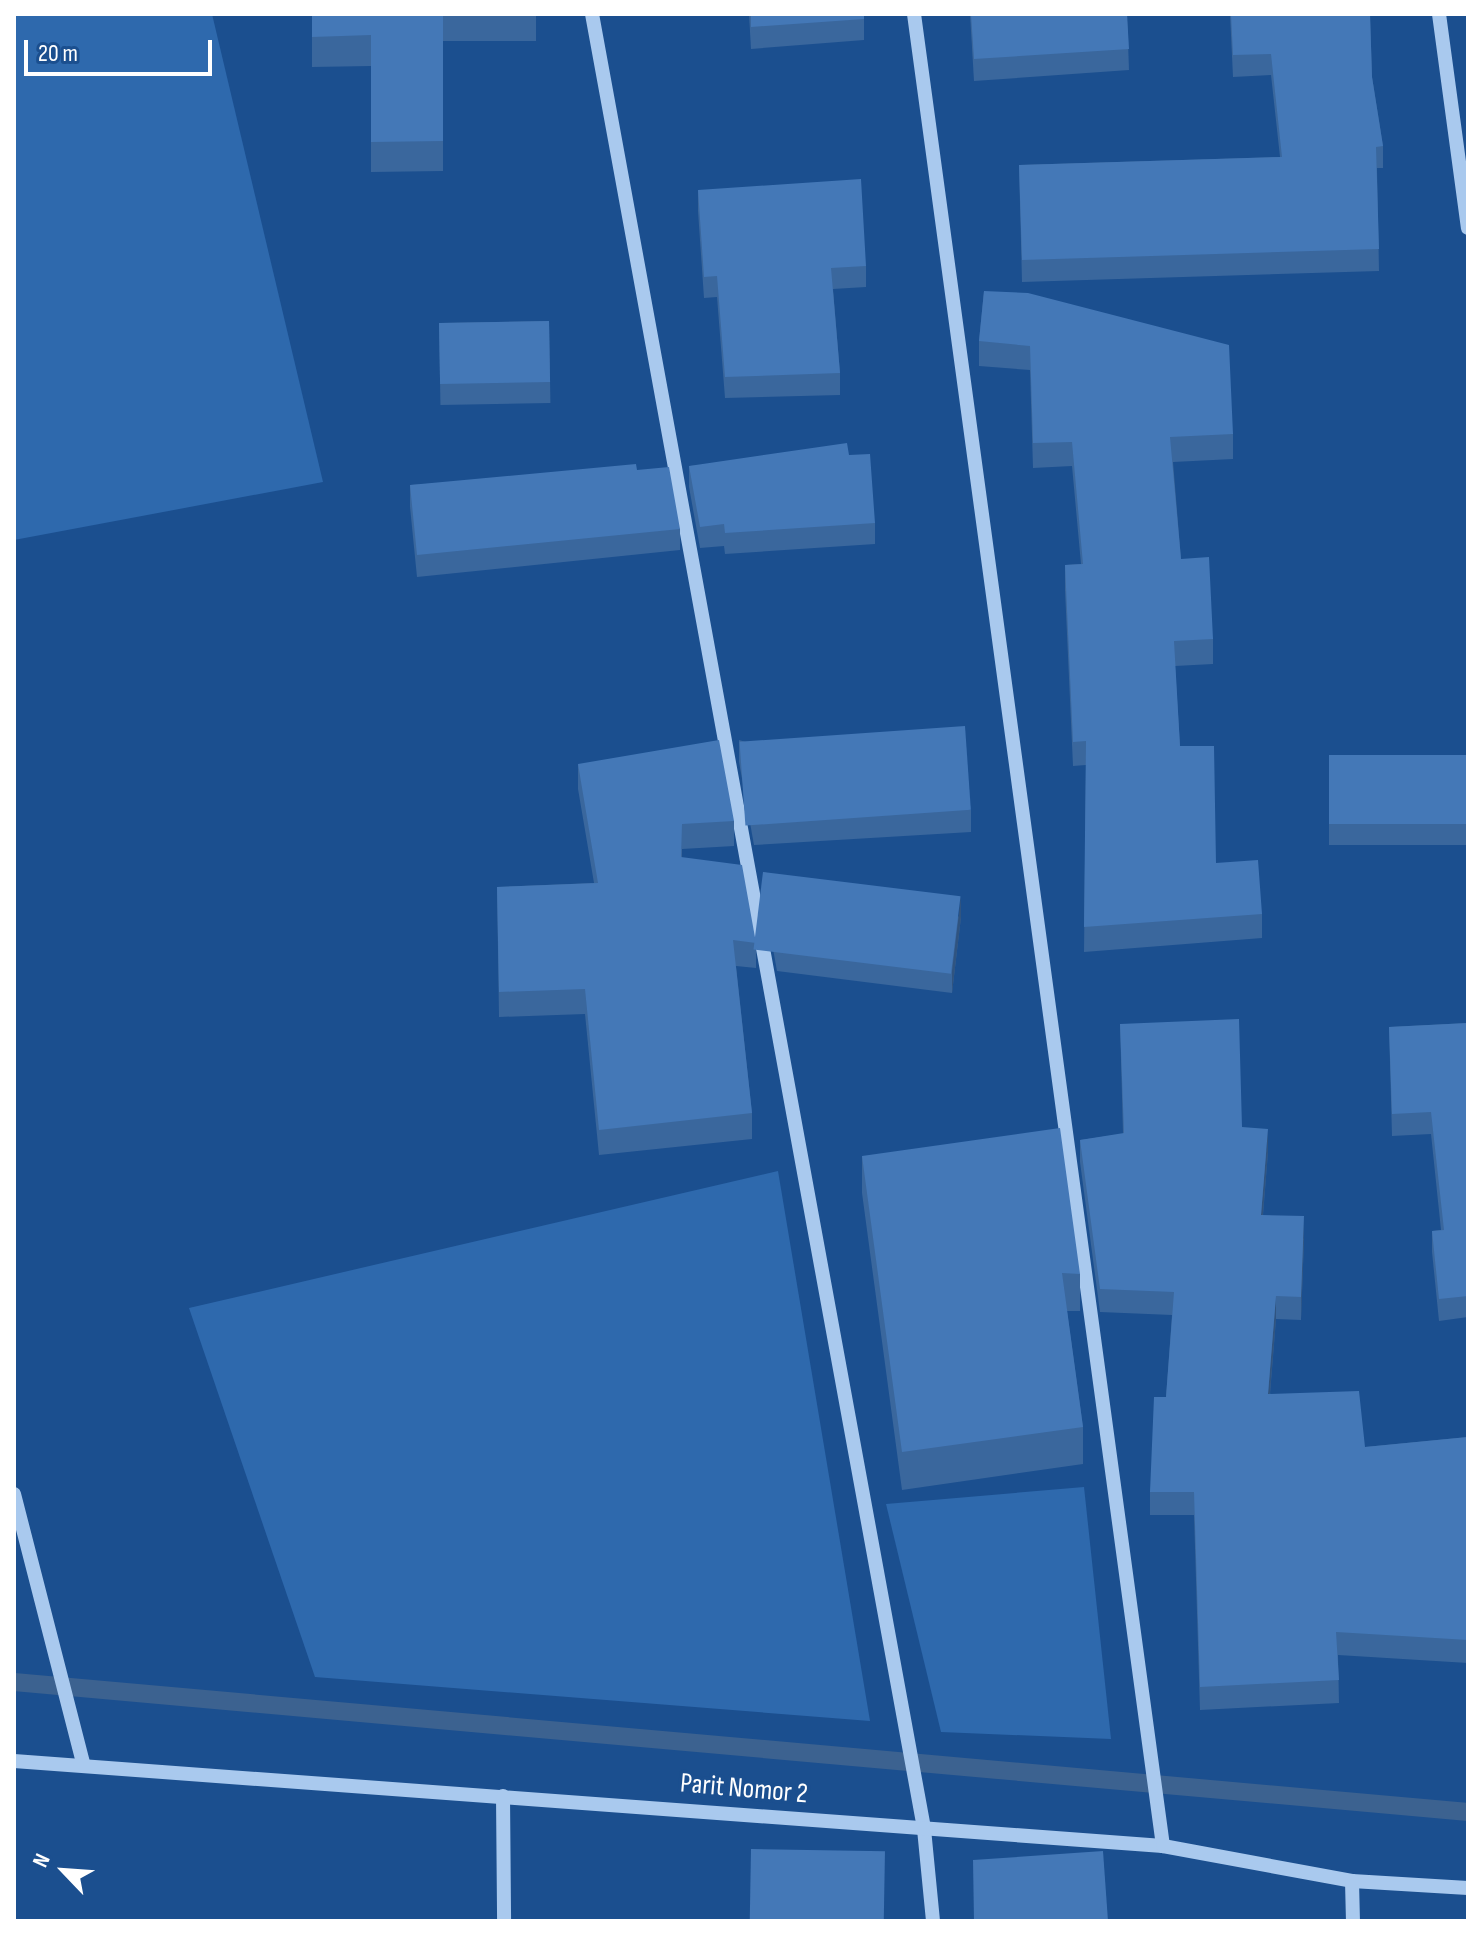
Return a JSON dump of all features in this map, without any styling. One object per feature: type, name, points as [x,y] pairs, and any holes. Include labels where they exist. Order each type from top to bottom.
[{"type":"street","points":[[592,14],[924,1829],[933,1921]]},
{"type":"street","points":[[914,14],[1163,1846]]},
{"type":"street","points":[[1439,14],[1468,228]]},
{"type":"street","points":[[14,1494],[83,1762]]},
{"type":"street","name":"Parit Nomor 2","points":[[14,1761],[83,1762],[1163,1846],[1352,1881],[1468,1888]]},
{"type":"street","points":[[503,1796],[504,1921]]},
{"type":"street","points":[[1352,1881],[1353,1921]]},
{"type":"shaded area","points":[[14,14],[212,14],[323,482],[14,540]]},
{"type":"shaded area","points":[[778,1171],[870,1721],[315,1677],[189,1308]]},
{"type":"shaded area","points":[[1084,1487],[1111,1739],[941,1732],[886,1504]]},
{"type":"building","points":[[312,14],[443,14],[443,141],[371,142],[371,35],[312,37]]},
{"type":"building","points":[[751,14],[864,14],[864,19],[751,27]]},
{"type":"building","points":[[971,14],[1127,14],[1129,49],[974,59]]},
{"type":"building","points":[[1231,14],[1370,14],[1372,77],[1383,146],[1376,147],[1379,249],[1022,260],[1019,165],[1282,157],[1271,54],[1233,55]]},
{"type":"building","points":[[861,179],[866,266],[831,268],[840,373],[725,377],[717,276],[704,277],[698,190]]},
{"type":"building","points":[[984,291],[1028,293],[1229,345],[1233,434],[1170,437],[1181,559],[1209,557],[1213,639],[1174,641],[1180,746],[1214,746],[1216,863],[1258,860],[1262,914],[1084,927],[1086,741],[1073,742],[1065,565],[1083,564],[1072,442],[1033,443],[1030,346],[979,341]]},
{"type":"building","points":[[549,321],[550,382],[440,384],[439,323]]},
{"type":"building","points":[[847,443],[849,455],[870,454],[875,523],[725,533],[724,524],[700,527],[689,466]]},
{"type":"building","points":[[636,464],[637,470],[669,467],[680,529],[417,555],[410,485]]},
{"type":"building","points":[[965,726],[971,810],[745,826],[740,742]]},
{"type":"building","points":[[719,740],[734,821],[682,824],[681,857],[742,865],[756,943],[733,940],[752,1113],[599,1130],[585,989],[499,992],[497,887],[598,883],[578,764]]},
{"type":"building","points":[[1329,755],[1468,755],[1468,824],[1329,824]]},
{"type":"building","points":[[763,872],[961,896],[951,974],[753,949]]},
{"type":"building","points":[[1239,1019],[1242,1127],[1268,1129],[1261,1215],[1304,1216],[1301,1297],[1276,1296],[1268,1394],[1359,1391],[1365,1447],[1468,1437],[1468,1640],[1336,1632],[1339,1680],[1200,1687],[1194,1492],[1150,1492],[1154,1397],[1166,1397],[1174,1292],[1100,1289],[1080,1140],[1124,1133],[1120,1024]]},
{"type":"building","points":[[1468,1023],[1468,1296],[1439,1299],[1432,1231],[1444,1230],[1431,1112],[1392,1114],[1389,1027]]},
{"type":"building","points":[[1060,1128],[1080,1274],[1062,1273],[1083,1427],[902,1452],[862,1156]]},
{"type":"building","points":[[751,1849],[885,1851],[884,1921],[750,1921]]},
{"type":"building","points":[[1103,1851],[1108,1921],[974,1921],[973,1860]]},
{"type":"waterway","points":[[14,1682],[1468,1812]]}]
